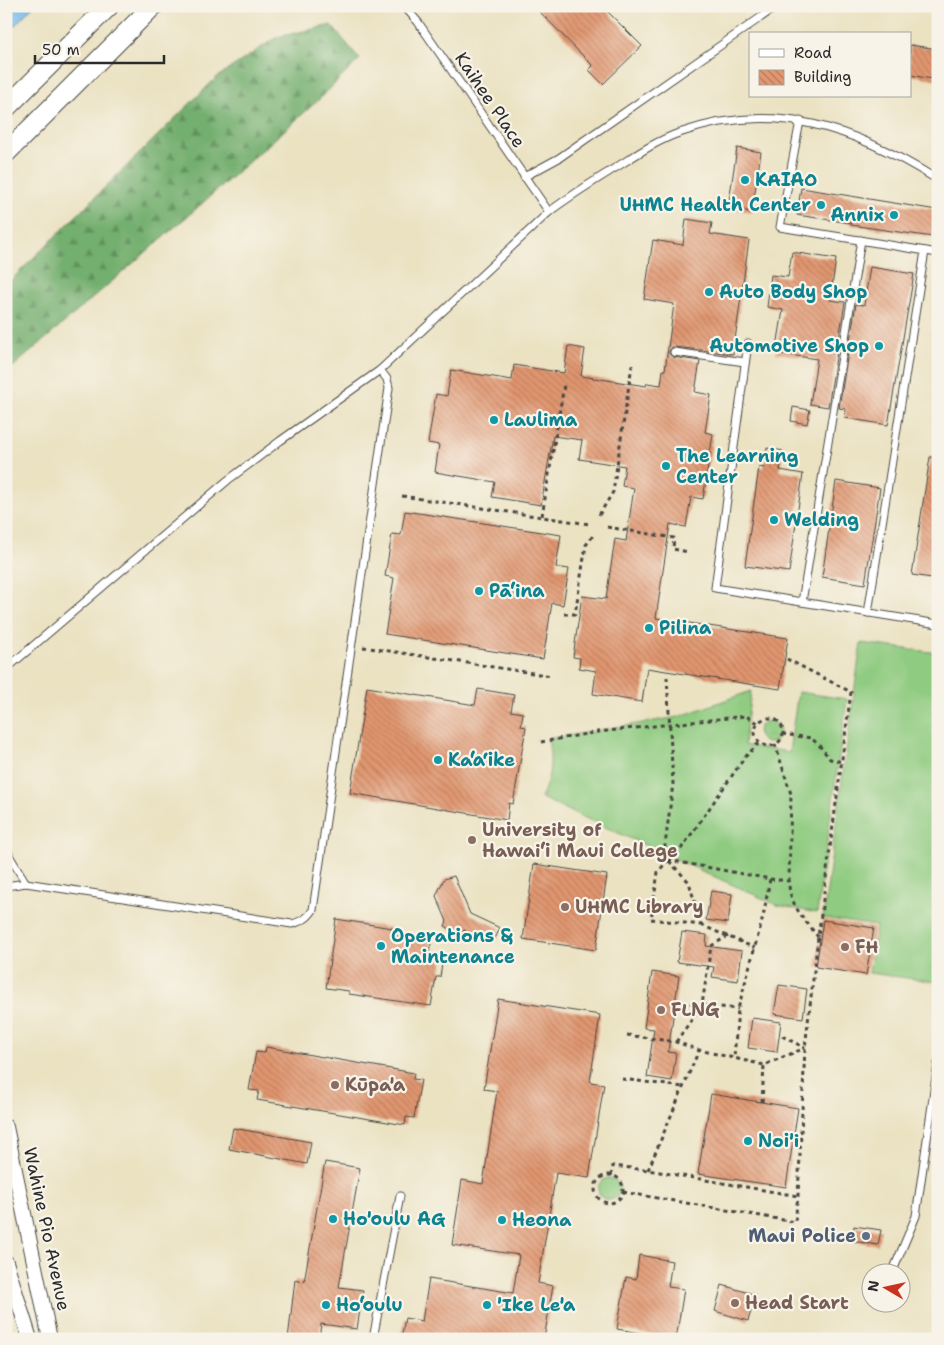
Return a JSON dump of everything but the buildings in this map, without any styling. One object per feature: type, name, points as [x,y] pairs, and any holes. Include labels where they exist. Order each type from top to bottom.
[{"type":"main road","points":[[6,108],[109,6]]},
{"type":"main road","points":[[6,153],[153,6]]},
{"type":"street","name":"Wahine Pio Avenue","points":[[6,1127],[50,1339]]},
{"type":"street","points":[[6,1262],[30,1339]]},
{"type":"lane","name":"Kaihee Place","points":[[404,6],[418,22],[549,212]]},
{"type":"lane","points":[[524,177],[558,158],[778,6]]},
{"type":"lane","points":[[6,669],[228,480],[380,370],[549,212],[650,146],[708,124],[738,119],[769,118],[800,121],[858,137],[886,150],[938,180]]},
{"type":"lane","points":[[800,121],[780,227],[938,253]]},
{"type":"lane","points":[[802,602],[861,240]]},
{"type":"lane","points":[[868,613],[925,251]]},
{"type":"lane","points":[[748,343],[715,588],[938,624]]},
{"type":"lane","points":[[674,352],[745,362]]},
{"type":"lane","points":[[6,886],[26,883],[292,924],[302,922],[308,917],[313,910],[318,880],[389,388],[387,379],[380,370]]},
{"type":"lane","points":[[6,844],[10,857],[26,883]]},
{"type":"lane","points":[[897,1262],[916,1216],[938,1064]]},
{"type":"lane","points":[[373,1339],[400,1196]]},
{"type":"path","points":[[599,515],[613,492],[632,364]]},
{"type":"path","points":[[542,516],[564,384]]},
{"type":"path","points":[[402,496],[589,524]]},
{"type":"path","points":[[607,527],[674,538],[673,549],[689,552]]},
{"type":"path","points":[[564,614],[575,614],[586,545],[594,533]]},
{"type":"path","points":[[352,646],[552,676]]},
{"type":"path","points":[[623,1192],[794,1222],[798,1196],[805,1048],[851,692],[785,658]]},
{"type":"path","points":[[666,677],[673,784],[664,853],[668,860],[689,882],[701,924]]},
{"type":"path","points":[[541,742],[598,732],[668,725],[695,720],[746,716],[758,723]]},
{"type":"path","points":[[767,718],[774,719],[782,727],[782,734],[780,740],[775,744],[766,746],[760,742],[755,733],[758,723],[767,718]]},
{"type":"path","points":[[782,734],[811,738],[830,759],[842,762]]},
{"type":"path","points":[[755,948],[701,924],[651,920],[658,872],[681,849],[745,757],[760,742]]},
{"type":"path","points":[[775,744],[791,794],[789,892],[818,937]]},
{"type":"path","points":[[668,860],[770,879],[790,880]]},
{"type":"path","points":[[734,1058],[738,1009],[755,948],[770,879]]},
{"type":"path","points":[[676,1042],[702,1004],[711,946],[728,936]]},
{"type":"path","points":[[682,1002],[738,1009]]},
{"type":"path","points":[[627,1035],[676,1042],[698,1050],[764,1065],[805,1048]]},
{"type":"path","points":[[782,1036],[805,1048]]},
{"type":"path","points":[[648,1170],[698,1050]]},
{"type":"path","points":[[762,1102],[764,1065]]},
{"type":"path","points":[[622,1079],[683,1087]]},
{"type":"path","points":[[611,1176],[614,1166],[648,1170],[798,1196]]},
{"type":"path","points":[[611,1176],[621,1181],[623,1192],[621,1198],[613,1203],[603,1202],[598,1197],[597,1184],[601,1178],[611,1176]]},
{"type":"green space","points":[[331,25],[360,59],[323,96],[197,208],[6,373],[6,285],[217,77],[277,37]]},
{"type":"green space","points":[[861,643],[938,653],[938,982],[869,973],[876,926],[823,918]]},
{"type":"green space","points":[[751,691],[744,745],[789,752],[798,692],[847,699],[817,913],[777,905],[541,798],[550,769],[548,739],[678,717]]},
{"type":"green space","points":[[769,721],[777,724],[780,732],[777,740],[769,743],[761,740],[758,732],[761,724]]},
{"type":"green space","points":[[609,1178],[617,1181],[620,1189],[617,1197],[609,1200],[601,1197],[598,1189],[601,1181]]},
{"type":"water","points":[[6,6],[33,6],[6,35]]},
{"type":"place","name":"KAIAO","points":[[745,180]]},
{"type":"place","name":"UHMC Health Center","points":[[821,205]]},
{"type":"place","name":"Annix","points":[[894,215]]},
{"type":"place","name":"Auto Body Shop","points":[[709,292]]},
{"type":"place","name":"Automotive Shop","points":[[879,346]]},
{"type":"place","name":"Laulima","points":[[494,420]]},
{"type":"place","name":"The Learning Center","points":[[666,466]]},
{"type":"place","name":"Welding","points":[[774,520]]},
{"type":"place","name":"Pā‘ina","points":[[479,591]]},
{"type":"place","name":"Pilina","points":[[649,628]]},
{"type":"place","name":"Ka‘a‘ike","points":[[438,760]]},
{"type":"place","name":"University of Hawai‘i Maui College","points":[[472,840]]},
{"type":"place","name":"UHMC Library","points":[[565,907]]},
{"type":"place","name":"Operations & Maintenance","points":[[381,946]]},
{"type":"place","name":"FH","points":[[845,947]]},
{"type":"place","name":"FLNG","points":[[661,1010]]},
{"type":"place","name":"Kūpa'a","points":[[335,1085]]},
{"type":"place","name":"Noi'i","points":[[748,1141]]},
{"type":"place","name":"Ho'oulu AG","points":[[333,1219]]},
{"type":"place","name":"Heona","points":[[502,1220]]},
{"type":"place","name":"Maui Police","points":[[866,1236]]},
{"type":"place","name":"Head Start","points":[[735,1303]]},
{"type":"place","name":"Ho‘oulu","points":[[326,1305]]},
{"type":"place","name":"'Ike Le'a","points":[[487,1305]]}]
